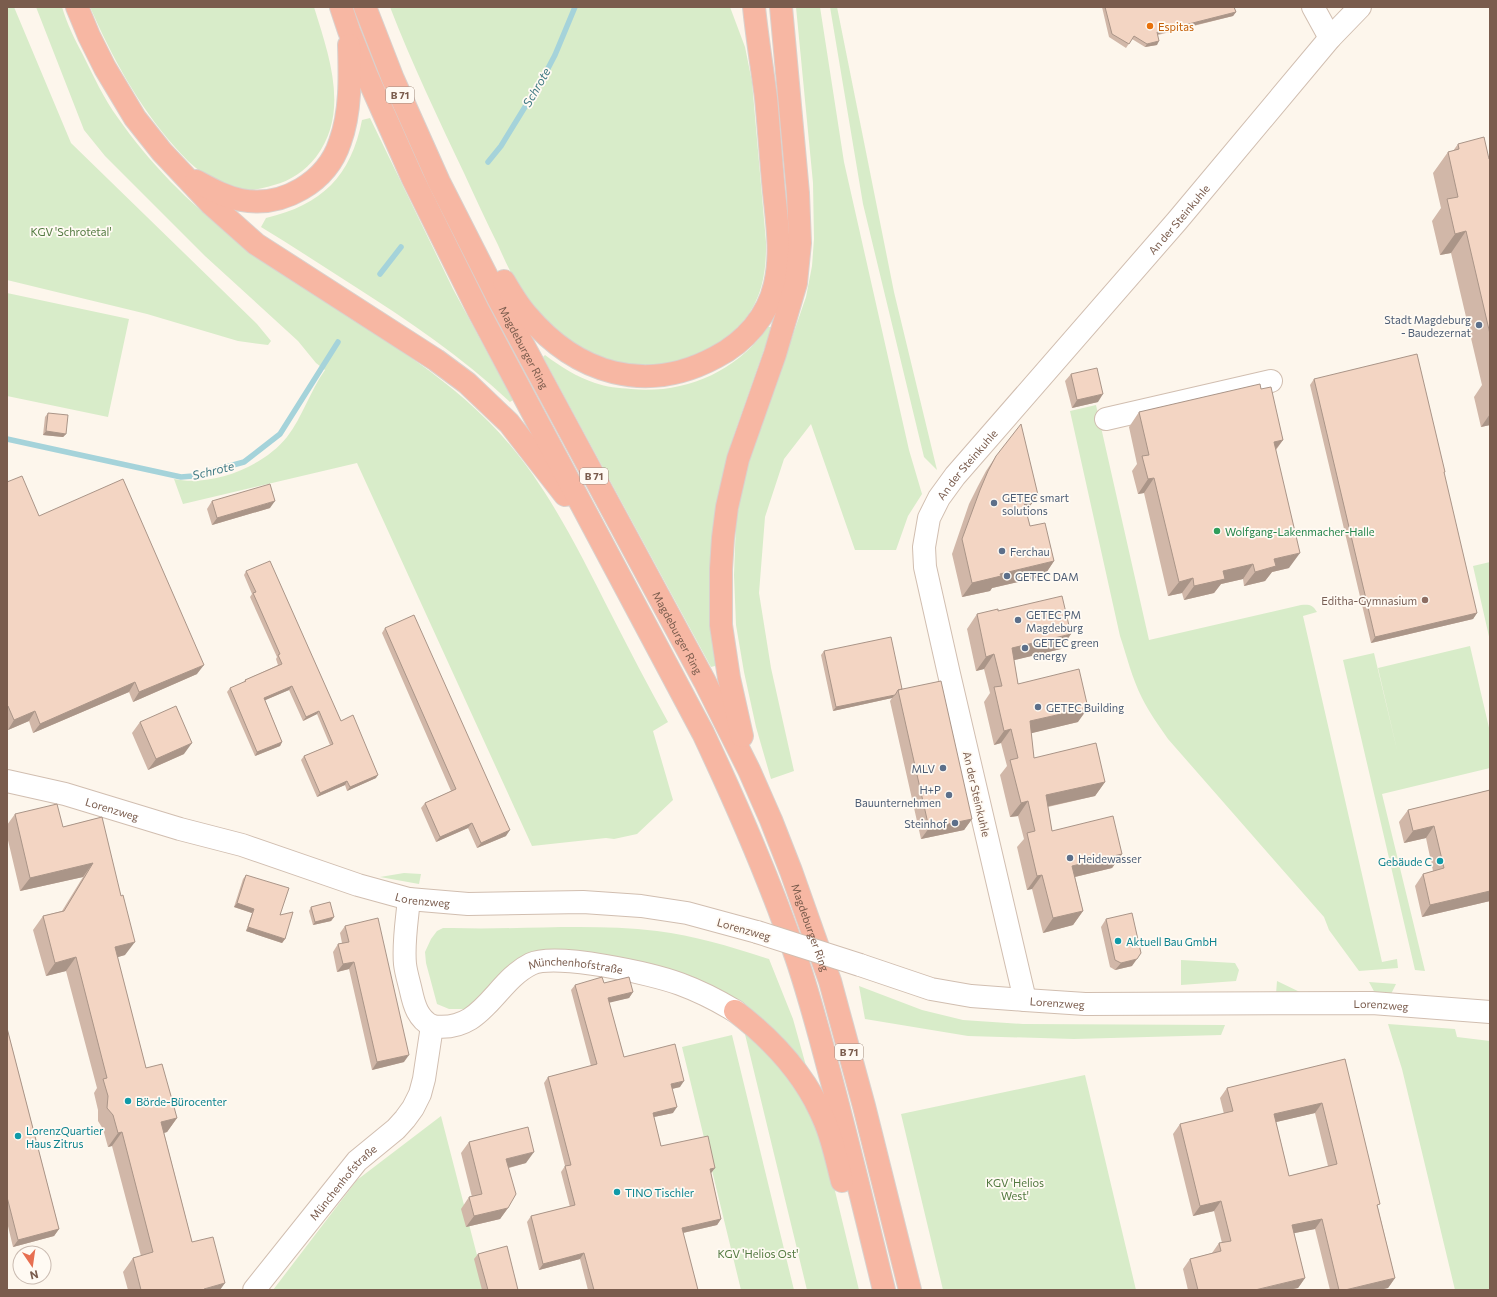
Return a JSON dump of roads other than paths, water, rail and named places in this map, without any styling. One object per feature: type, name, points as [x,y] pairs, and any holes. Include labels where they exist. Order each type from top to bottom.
[{"type":"highway","points":[[76,7],[95,50],[125,102],[149,136],[211,204],[256,244],[436,360],[476,390],[509,423],[603,545]]},
{"type":"highway","name":"B 71","points":[[341,7],[366,76],[413,179],[478,310],[703,733],[728,785],[755,849],[800,968],[839,1108],[882,1281]]},
{"type":"highway","name":"Magdeburger Ring","points":[[365,7],[393,79],[439,182],[499,300],[705,682],[749,770],[791,871],[830,981],[864,1106],[910,1290]]},
{"type":"highway","points":[[739,7],[760,59]]},
{"type":"highway","points":[[439,182],[526,314],[545,335],[574,356],[603,369],[627,375],[649,377],[663,376],[696,367],[723,354],[748,335],[765,310],[776,283],[779,255],[766,97],[754,7]]},
{"type":"highway","points":[[749,770],[724,651],[721,625],[721,570],[725,522],[738,459],[775,354],[793,295],[798,270],[800,243],[798,193],[781,7]]},
{"type":"highway","points":[[184,176],[221,194],[243,200],[256,201],[275,200],[287,196],[318,178],[330,164],[336,153],[344,130],[350,72],[349,32]]},
{"type":"highway","points":[[735,1011],[764,1035],[788,1062],[814,1097],[824,1118],[830,1136],[861,1255],[882,1281]]},
{"type":"street","points":[[1313,7],[1330,38]]},
{"type":"street","name":"An der Steinkuhle","points":[[1025,1000],[925,567],[924,547],[929,518],[939,498],[955,476],[1177,222],[1330,38],[1360,7]]},
{"type":"street","points":[[1106,419],[1271,381]]},
{"type":"street","name":"Lorenzweg","points":[[7,781],[65,794],[242,845],[358,885],[409,899],[468,904],[583,902],[641,906],[687,913],[757,932],[930,989],[972,996],[1092,1004],[1372,1003],[1490,1012]]},
{"type":"street","points":[[409,899],[405,952],[406,970],[413,1001],[419,1016],[432,1026]]},
{"type":"street","name":"Münchenhofstraße","points":[[254,1290],[356,1161],[396,1129],[413,1108],[420,1094],[424,1079],[432,1026],[446,1027],[472,1018],[488,1005],[515,974],[527,966],[540,960],[560,960],[660,977],[699,992],[735,1011]]},
{"type":"waterway","name":"Schrote","points":[[488,162],[501,146],[544,76],[555,55],[575,7]]},
{"type":"waterway","name":"Schrote","points":[[380,274],[401,247]]},
{"type":"waterway","name":"Schrote","points":[[7,439],[181,477],[193,476],[244,462],[280,434],[338,342]]},
{"type":"place","name":"Espitas","points":[[1150,26]]},
{"type":"place","name":"Stadt Magdeburg - Baudezernat","points":[[1479,325]]},
{"type":"place","name":"GETEC smart solutions","points":[[994,503]]},
{"type":"place","name":"Wolfgang-Lakenmacher-Halle","points":[[1217,531]]},
{"type":"place","name":"Ferchau","points":[[1002,551]]},
{"type":"place","name":"GETEC DAM","points":[[1007,576]]},
{"type":"place","name":"Editha-Gymnasium","points":[[1425,600]]},
{"type":"place","name":"GETEC PM Magdeburg","points":[[1018,620]]},
{"type":"place","name":"GETEC green energy","points":[[1025,648]]},
{"type":"place","name":"GETEC Building","points":[[1038,707]]},
{"type":"place","name":"MLV","points":[[943,768]]},
{"type":"place","name":"H+P Bauunternehmen","points":[[949,795]]},
{"type":"place","name":"Steinhof","points":[[955,823]]},
{"type":"place","name":"Heidewasser","points":[[1070,858]]},
{"type":"place","name":"Gebäude C","points":[[1440,861]]},
{"type":"place","name":"Aktuell Bau GmbH","points":[[1118,941]]},
{"type":"place","name":"Börde-Bürocenter","points":[[128,1101]]},
{"type":"place","name":"LorenzQuartier Haus Zitrus","points":[[18,1136]]},
{"type":"place","name":"TINO Tischler","points":[[617,1192]]},
{"type":"park label","name":"KGV 'Schrotetal'","points":[[71,231]]},
{"type":"park label","name":"KGV 'Helios West'","points":[[1015,1188]]},
{"type":"park label","name":"KGV 'Helios Ost'","points":[[758,1253]]}]
